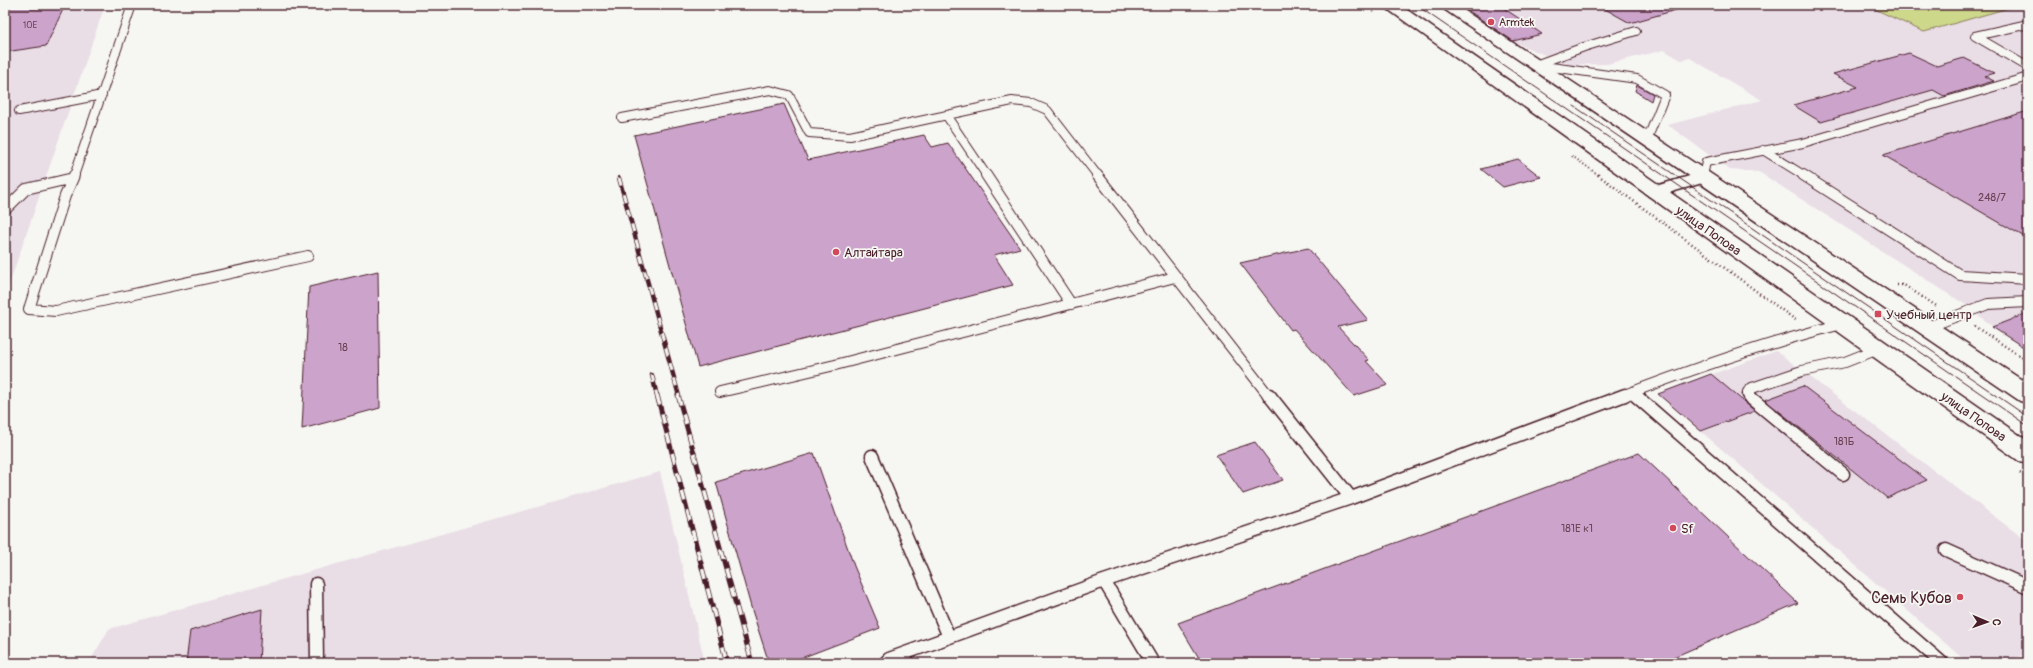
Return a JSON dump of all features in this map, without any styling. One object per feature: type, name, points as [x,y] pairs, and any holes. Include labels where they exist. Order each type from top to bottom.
[{"type":"main road","points":[[1446,5],[2028,395]]},
{"type":"main road","name":"улица Попова","points":[[1384,10],[1655,192],[2028,454]]},
{"type":"street","points":[[1655,192],[1703,177]]},
{"type":"lane","points":[[132,5],[73,178],[65,196],[29,309],[56,311],[308,256]]},
{"type":"lane","points":[[2028,24],[1975,36],[2028,67]]},
{"type":"lane","points":[[1536,65],[1636,30]]},
{"type":"lane","points":[[1536,65],[1637,79],[1666,95],[1647,140]]},
{"type":"lane","points":[[1703,177],[1706,162],[1802,143],[2028,77]]},
{"type":"lane","points":[[622,118],[770,90],[789,95],[809,133],[850,136],[1012,101],[1031,103],[1047,110],[1175,277],[1351,498]]},
{"type":"lane","points":[[19,111],[102,95]]},
{"type":"lane","points":[[946,115],[1071,304]]},
{"type":"lane","points":[[1763,150],[1960,275],[2028,279]]},
{"type":"lane","points":[[5,210],[26,189],[73,178]]},
{"type":"lane","points":[[720,392],[835,365],[1175,277]]},
{"type":"lane","points":[[1928,327],[1988,304],[2028,302]]},
{"type":"lane","points":[[884,662],[1104,581],[1351,498],[1687,371],[1776,341],[1842,324]]},
{"type":"lane","points":[[1843,474],[1752,399],[1748,392],[1752,388],[1802,371],[1845,362],[1878,349]]},
{"type":"lane","points":[[1632,392],[1942,663]]},
{"type":"lane","points":[[872,456],[950,638]]},
{"type":"lane","points":[[1946,550],[2028,587]]},
{"type":"lane","points":[[1104,581],[1153,663]]},
{"type":"lane","points":[[316,584],[317,663]]},
{"type":"path","points":[[1365,5],[1384,10]]},
{"type":"path","points":[[1571,155],[1783,311]]},
{"type":"shaded area","points":[[5,5],[105,5],[5,296]]},
{"type":"shaded area","points":[[1460,5],[1866,5],[1924,32],[2019,5],[2028,5],[2028,350],[1993,327],[1966,305],[1759,172],[1730,170],[1668,125],[1762,100],[1690,58],[1681,60],[1664,50],[1607,64],[1568,65],[1512,41]]},
{"type":"shaded area","points":[[1776,351],[2028,542],[2028,652],[2006,663],[1968,663],[1658,394]]},
{"type":"shaded area","points":[[660,472],[705,663],[89,663],[109,629]]},
{"type":"green space","points":[[1866,5],[2019,5],[1924,32]]},
{"type":"building","points":[[5,5],[65,5],[46,46],[5,52]]},
{"type":"building","points":[[1460,5],[1499,5],[1542,34],[1513,41]]},
{"type":"building","points":[[1598,5],[1676,5],[1676,10],[1630,23]]},
{"type":"building","points":[[1909,53],[1937,66],[1964,58],[1994,73],[1984,76],[1994,81],[1944,96],[1933,90],[1821,122],[1793,105],[1858,87],[1833,74]]},
{"type":"building","points":[[1637,85],[1653,94],[1651,101],[1635,91]]},
{"type":"building","name":"Алтайтара","points":[[784,104],[808,160],[924,135],[932,147],[948,143],[1020,248],[994,255],[1013,285],[698,367],[634,135]]},
{"type":"building","points":[[2028,111],[2028,239],[1883,155]]},
{"type":"building","points":[[1518,159],[1541,177],[1503,187],[1481,169]]},
{"type":"building","points":[[1308,248],[1368,320],[1338,327],[1369,360],[1366,361],[1388,385],[1354,396],[1294,329],[1291,330],[1240,263]]},
{"type":"building","points":[[378,271],[380,408],[302,429],[309,287]]},
{"type":"building","points":[[2028,313],[2028,350],[1992,327]]},
{"type":"building","points":[[1711,374],[1755,411],[1701,431],[1658,394]]},
{"type":"building","points":[[1803,386],[1927,480],[1887,498],[1765,400]]},
{"type":"building","points":[[1255,442],[1283,480],[1243,494],[1216,455]]},
{"type":"building","points":[[814,453],[854,566],[880,628],[788,663],[769,663],[751,607],[716,482]]},
{"type":"building","points":[[1639,453],[1798,603],[1660,663],[1202,663],[1178,623]]},
{"type":"building","points":[[262,609],[259,663],[186,663],[190,631]]},
{"type":"tram line","points":[[1416,5],[2028,426]]},
{"type":"tram line","points":[[1574,106],[2028,417]]},
{"type":"railway","points":[[619,178],[679,396]]},
{"type":"railway","points":[[652,375],[657,396]]},
{"type":"railway","points":[[657,395],[727,663]]},
{"type":"railway","points":[[678,395],[752,663]]},
{"type":"place","name":"Armtek","points":[[1491,22]]},
{"type":"place","name":"Алтайтара","points":[[836,252]]},
{"type":"place","name":"Учебный центр","points":[[1878,314]]},
{"type":"place","name":"Sf","points":[[1673,528]]},
{"type":"place","name":"Семь Кубов","points":[[1960,597]]}]
